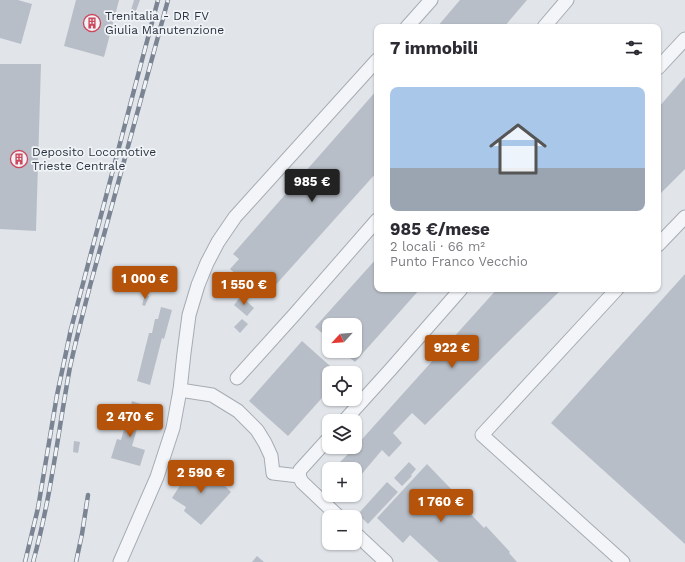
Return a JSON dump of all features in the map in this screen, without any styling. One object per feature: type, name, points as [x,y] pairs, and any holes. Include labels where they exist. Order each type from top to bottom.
[{"type":"street","points":[[410,24],[432,0]]},
{"type":"street","points":[[547,24],[567,0]]},
{"type":"street","points":[[661,65],[685,39]]},
{"type":"street","points":[[120,562],[157,477],[173,428],[180,390],[189,315],[198,285],[207,263],[218,242],[235,217],[374,63]]},
{"type":"street","points":[[661,242],[685,217]]},
{"type":"street","points":[[237,378],[374,223]]},
{"type":"street","points":[[350,414],[458,292]]},
{"type":"street","points":[[614,292],[482,435],[623,562]]},
{"type":"street","points":[[180,390],[212,395],[238,411],[257,430],[265,443],[271,456],[273,473],[300,476]]},
{"type":"street","points":[[322,446],[300,470],[300,476],[302,482],[332,510]]},
{"type":"street","points":[[362,539],[386,562]]},
{"type":"building","points":[[0,0],[18,0],[32,4],[21,44],[0,38]]},
{"type":"building","name":"Trenitalia - DR FV Giulia Manutenzione","points":[[76,0],[119,0],[104,57],[64,46]]},
{"type":"building","points":[[134,0],[140,0],[133,19],[129,17]]},
{"type":"building","points":[[460,0],[527,0],[507,24],[440,24]]},
{"type":"building","name":"Deposito Locomotive Trieste Centrale","points":[[0,64],[41,64],[36,231],[0,229]]},
{"type":"building","points":[[685,77],[685,169],[661,193],[661,105]]},
{"type":"building","points":[[374,93],[374,175],[272,289],[266,283],[258,293],[230,269],[239,259],[233,254]]},
{"type":"building","points":[[374,261],[374,292],[417,292],[362,354],[362,318],[323,318]]},
{"type":"building","points":[[685,274],[685,544],[551,423]]},
{"type":"building","points":[[494,292],[559,292],[425,425],[412,413],[393,433],[402,443],[389,457],[382,450],[362,474],[362,462],[340,462],[348,454],[362,454],[362,439]]},
{"type":"building","points":[[145,295],[149,296],[145,306],[142,305]]},
{"type":"building","points":[[241,296],[254,308],[247,316],[234,305]]},
{"type":"building","points":[[161,307],[172,310],[164,339],[162,338],[150,385],[137,381],[149,333],[152,333],[155,319],[158,319]]},
{"type":"building","points":[[242,319],[248,324],[240,333],[234,327]]},
{"type":"building","points":[[322,319],[322,333],[315,327]]},
{"type":"building","points":[[302,341],[330,366],[322,366],[322,398],[288,436],[249,401]]},
{"type":"building","points":[[350,358],[359,358],[355,362]]},
{"type":"building","points":[[132,401],[144,405],[132,446],[145,450],[140,466],[111,458],[117,439],[121,440]]},
{"type":"building","points":[[74,441],[80,442],[78,453],[73,452]]},
{"type":"building","points":[[409,462],[416,469],[411,475],[412,476],[402,486],[394,478]]},
{"type":"building","points":[[194,463],[207,471],[209,470],[231,492],[201,525],[184,511],[186,507],[172,498]]},
{"type":"building","points":[[427,464],[452,490],[450,492],[484,528],[486,526],[510,552],[509,553],[517,562],[439,562],[410,535],[403,543],[377,518]]},
{"type":"building","points":[[387,482],[398,492],[368,524],[362,518],[362,510]]},
{"type":"building","points":[[257,556],[264,562],[252,562]]},
{"type":"railway","points":[[25,562],[38,508],[57,395],[71,329],[158,0]]},
{"type":"railway","points":[[33,562],[45,514],[70,367],[90,286],[168,0]]},
{"type":"railway","points":[[76,562],[88,495]]},
{"type":"place","name":"Trenitalia - DR FV Giulia Manutenzione","points":[[92,23]]},
{"type":"place","name":"Deposito Locomotive Trieste Centrale","points":[[19,159]]}]
